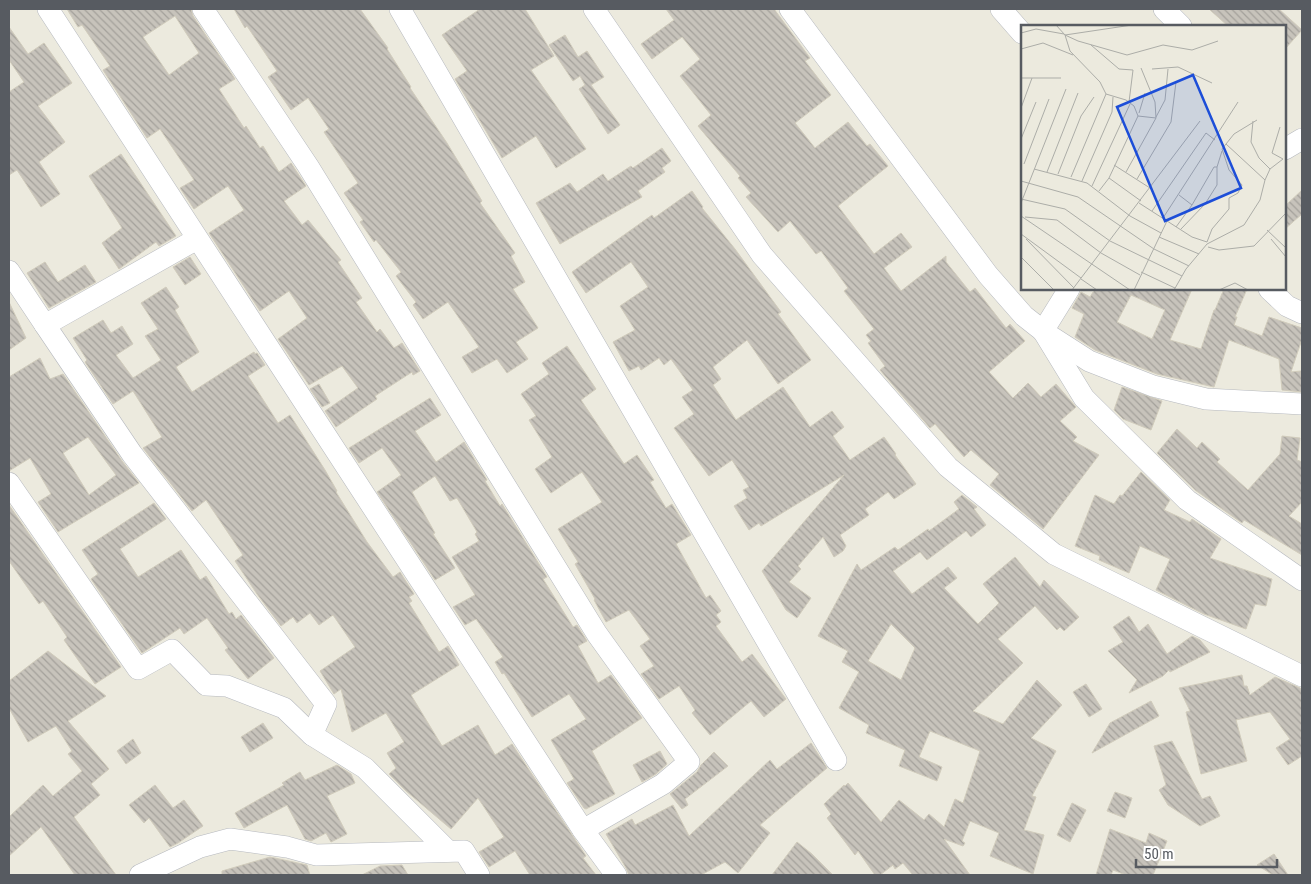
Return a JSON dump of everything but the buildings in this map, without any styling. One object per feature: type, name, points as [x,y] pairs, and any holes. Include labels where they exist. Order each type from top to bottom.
[{"type":"street","points":[[48,9],[583,830],[616,875]]},
{"type":"street","points":[[203,9],[308,166],[597,634],[689,762],[663,784],[583,830]]},
{"type":"street","points":[[400,9],[836,760]]},
{"type":"street","points":[[594,9],[762,255],[948,467],[1054,554],[1302,676]]},
{"type":"street","points":[[790,9],[988,275],[1024,316],[1043,331],[1089,361],[1153,386],[1206,399],[1302,404]]},
{"type":"street","points":[[1001,9],[1021,33]]},
{"type":"street","points":[[1164,9],[1180,25]]},
{"type":"street","points":[[45,325],[198,238]]},
{"type":"street","points":[[9,270],[132,454],[326,704],[312,735]]},
{"type":"street","points":[[1043,331],[1067,290]]},
{"type":"street","points":[[1270,290],[1286,306],[1302,313]]},
{"type":"street","points":[[1043,331],[1084,398],[1187,500],[1302,580]]},
{"type":"street","points":[[9,483],[138,669],[172,650],[206,685],[227,686],[284,708],[312,735],[365,768],[448,851]]},
{"type":"street","points":[[140,875],[200,847],[230,839],[287,848],[316,855],[464,851],[479,875]]}]
